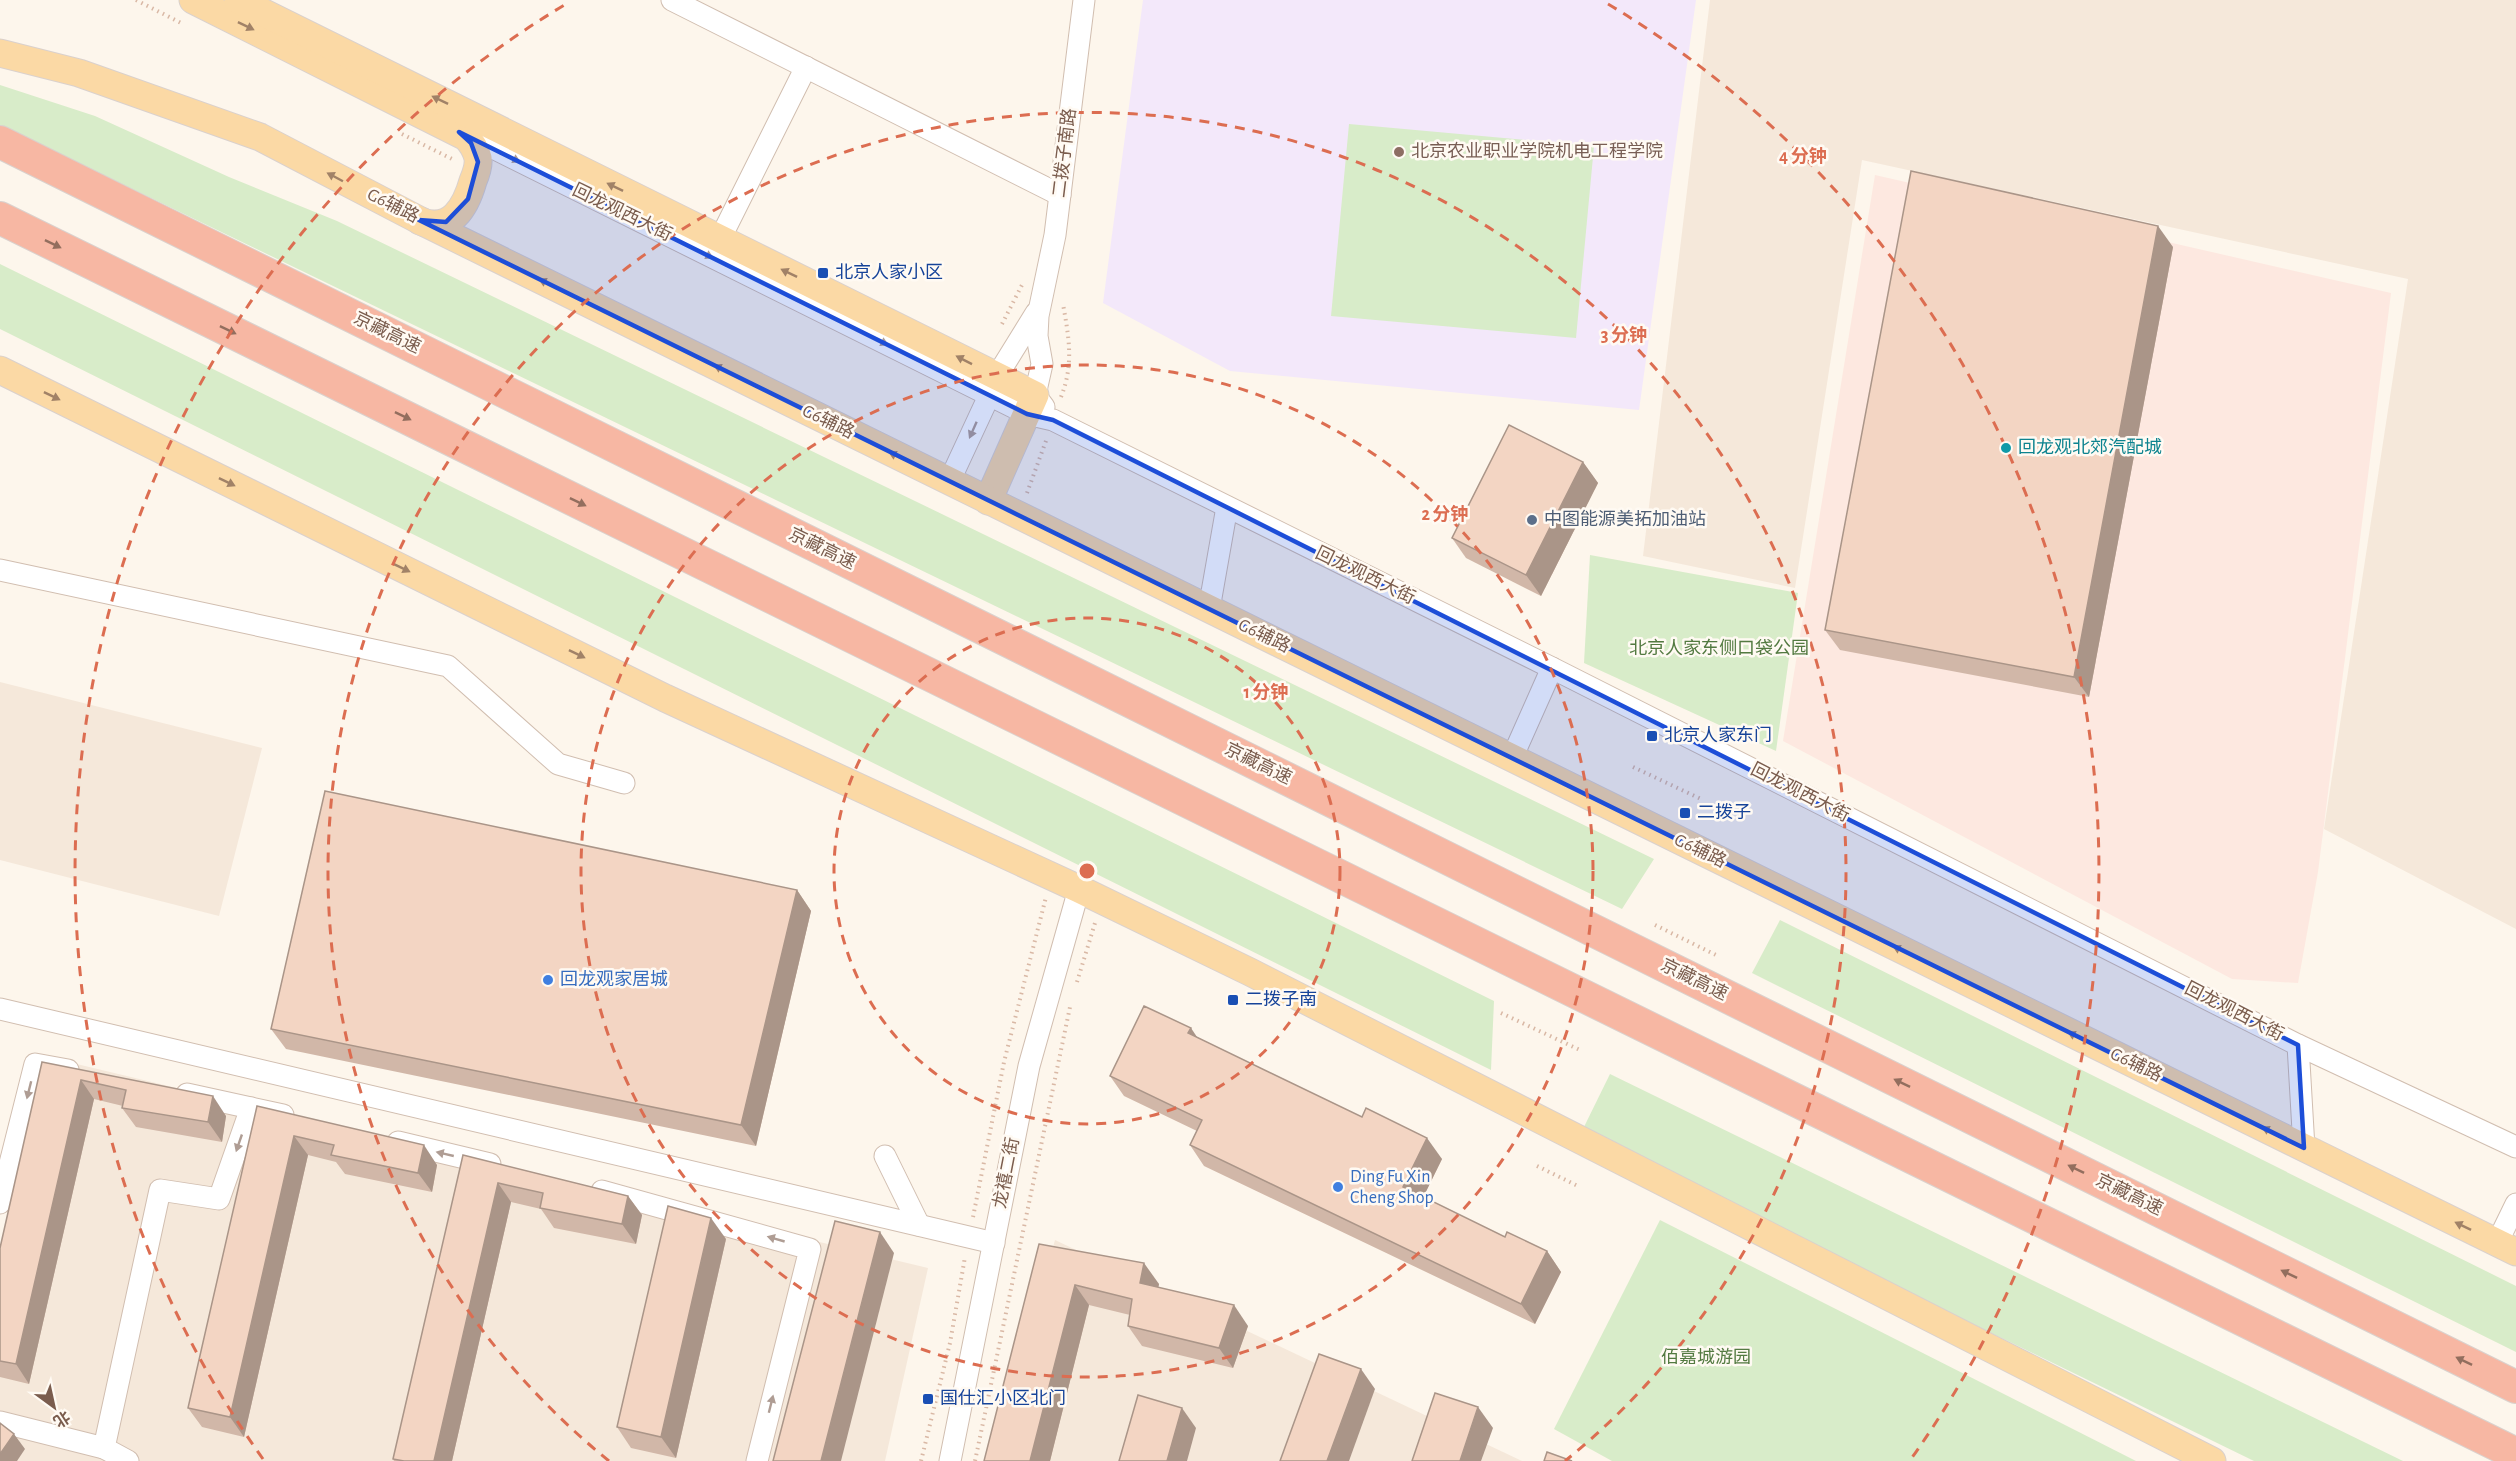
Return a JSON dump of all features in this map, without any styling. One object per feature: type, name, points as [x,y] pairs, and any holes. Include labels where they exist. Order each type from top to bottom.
[{"type":"highway","name":"京藏高速","points":[[0,142],[2516,1387]]},
{"type":"highway","points":[[0,218],[2516,1454]]},
{"type":"main road","name":"回龙观西大街","points":[[194,0],[459,132]]},
{"type":"main road","name":"回龙观西大街","points":[[238,0],[720,238],[1038,410]]},
{"type":"main road","name":"G6辅路","points":[[0,53],[79,73],[260,137],[419,220],[949,482],[2506,1247]]},
{"type":"main road","points":[[419,220],[430,224],[446,222],[456,216],[468,199],[478,162],[471,143],[459,132]]},
{"type":"main road","points":[[0,370],[665,698],[1079,889],[1250,972],[2212,1461]]},
{"type":"main road","name":"二拨子南路","points":[[988,501],[1038,410]]},
{"type":"street","points":[[672,0],[1060,195]]},
{"type":"street","name":"二拨子南路","points":[[1038,410],[1042,372],[1037,326],[1055,235],[1084,0]]},
{"type":"street","points":[[720,238],[806,67]]},
{"type":"street","name":"回龙观西大街","points":[[459,132],[994,386]]},
{"type":"street","name":"二拨子南路","points":[[949,482],[994,386],[1031,325],[1040,304]]},
{"type":"street","name":"回龙观西大街","points":[[1038,410],[2298,1044],[2516,1147]]},
{"type":"street","points":[[1209,609],[1227,507]]},
{"type":"street","points":[[0,570],[448,666],[558,764],[624,783]]},
{"type":"street","points":[[1512,758],[1552,668]]},
{"type":"street","name":"龙禧二街","points":[[950,1461],[1029,1066],[1079,889]]},
{"type":"street","points":[[0,1009],[994,1243]]},
{"type":"street","points":[[2298,1044],[2304,1148]]},
{"type":"street","points":[[0,1203],[35,1064],[92,1075]]},
{"type":"street","points":[[172,1091],[308,1121]]},
{"type":"street","points":[[104,1448],[160,1190],[219,1199],[251,1108]]},
{"type":"street","points":[[377,1137],[514,1170]]},
{"type":"street","points":[[885,1156],[919,1225]]},
{"type":"street","points":[[583,1186],[810,1249],[757,1461]]},
{"type":"street","points":[[2506,1247],[2516,1204]]},
{"type":"street","points":[[0,1422],[104,1448],[128,1461]]},
{"type":"path","points":[[1018,516],[1041,453]]},
{"type":"path","points":[[1633,767],[1701,800]]},
{"type":"path","points":[[921,1461],[950,1343],[1004,1062],[1046,896]]},
{"type":"path","points":[[1074,989],[1096,920]]},
{"type":"path","points":[[1655,925],[1716,955]]},
{"type":"path","points":[[975,1461],[1071,1000]]},
{"type":"path","points":[[1501,1013],[1580,1050]]},
{"type":"path","points":[[1537,1166],[1580,1187]]},
{"type":"highlighted area","points":[[459,132],[1027,414],[1053,420],[2298,1045],[2304,1148],[988,501],[419,220],[446,222],[468,199],[478,162],[471,143]]},
{"type":"shaded area","name":"北京农业职业学院机电工程学院","points":[[1143,0],[1696,0],[1639,410],[1230,371],[1103,303]]},
{"type":"shaded area","points":[[1710,0],[2516,0],[2516,929],[2324,829],[2408,279],[1862,160],[1795,588],[1643,556]]},
{"type":"shaded area","points":[[1875,175],[2391,293],[2318,872],[2298,983],[2232,979],[1783,741]]},
{"type":"shaded area","points":[[0,682],[262,748],[219,916],[0,860]]},
{"type":"shaded area","points":[[60,1060],[928,1268],[885,1461],[0,1461],[0,1247]]},
{"type":"shaded area","points":[[1055,1240],[1522,1461],[996,1461]]},
{"type":"green space","points":[[0,85],[95,116],[229,177],[337,221],[1654,859],[1622,909],[0,125]]},
{"type":"green space","points":[[1349,124],[1594,146],[1576,338],[1331,316]]},
{"type":"green space","points":[[0,264],[1494,1001],[1491,1070],[0,329]]},
{"type":"green space","name":"北京人家东侧口袋公园","points":[[1590,555],[1798,593],[1776,751],[1584,663]]},
{"type":"green space","points":[[1780,920],[2516,1286],[2516,1352],[1752,973]]},
{"type":"green space","points":[[1610,1074],[2403,1461],[2254,1461],[1581,1133]]},
{"type":"green space","name":"佰嘉城游园","points":[[1660,1220],[2136,1461],[1612,1461],[1554,1429]]},
{"type":"building","name":"回龙观北郊汽配城","points":[[1911,171],[2158,226],[2074,677],[1825,630]]},
{"type":"building","name":"中图能源美拓加油站","points":[[1509,425],[1583,462],[1526,575],[1452,538]]},
{"type":"building","name":"回龙观家居城","points":[[325,791],[797,890],[741,1125],[271,1029]]},
{"type":"building","name":"Ding Fu Xin Cheng Shop","points":[[1144,1006],[1191,1028],[1188,1033],[1362,1117],[1366,1108],[1427,1138],[1403,1187],[1505,1237],[1507,1232],[1547,1251],[1521,1304],[1190,1145],[1202,1120],[1110,1076]]},
{"type":"building","points":[[42,1062],[213,1096],[208,1122],[122,1108],[126,1090],[81,1080],[16,1364],[0,1361],[0,1248]]},
{"type":"building","points":[[257,1106],[424,1145],[418,1173],[331,1155],[334,1145],[294,1136],[230,1417],[188,1408]]},
{"type":"building","points":[[463,1155],[628,1196],[622,1224],[540,1208],[543,1193],[498,1183],[434,1461],[393,1459]]},
{"type":"building","points":[[668,1206],[711,1218],[661,1437],[617,1427]]},
{"type":"building","points":[[835,1221],[880,1232],[821,1461],[773,1461]]},
{"type":"building","points":[[1039,1244],[1144,1263],[1140,1283],[1234,1305],[1219,1348],[1128,1326],[1132,1299],[1075,1285],[1030,1461],[984,1461]]},
{"type":"building","points":[[1319,1354],[1361,1369],[1327,1461],[1280,1461]]},
{"type":"building","points":[[1435,1393],[1478,1407],[1460,1461],[1412,1461]]},
{"type":"building","points":[[1138,1395],[1182,1408],[1167,1461],[1119,1461]]},
{"type":"building","points":[[0,1423],[14,1434],[0,1454]]},
{"type":"building","points":[[1547,1452],[1572,1461],[1544,1461]]},
{"type":"place","name":"北京农业职业学院机电工程学院","points":[[1399,152]]},
{"type":"place","name":"北京人家小区","points":[[823,273]]},
{"type":"place","name":"回龙观北郊汽配城","points":[[2006,448]]},
{"type":"place","name":"中图能源美拓加油站","points":[[1532,520]]},
{"type":"place","name":"北京人家东门","points":[[1652,736]]},
{"type":"place","name":"二拨子","points":[[1685,813]]},
{"type":"place","name":"回龙观家居城","points":[[548,980]]},
{"type":"place","name":"二拨子南","points":[[1233,1000]]},
{"type":"place","name":"Ding Fu Xin Cheng Shop","points":[[1338,1187]]},
{"type":"place","name":"国仕汇小区北门","points":[[928,1399]]}]
